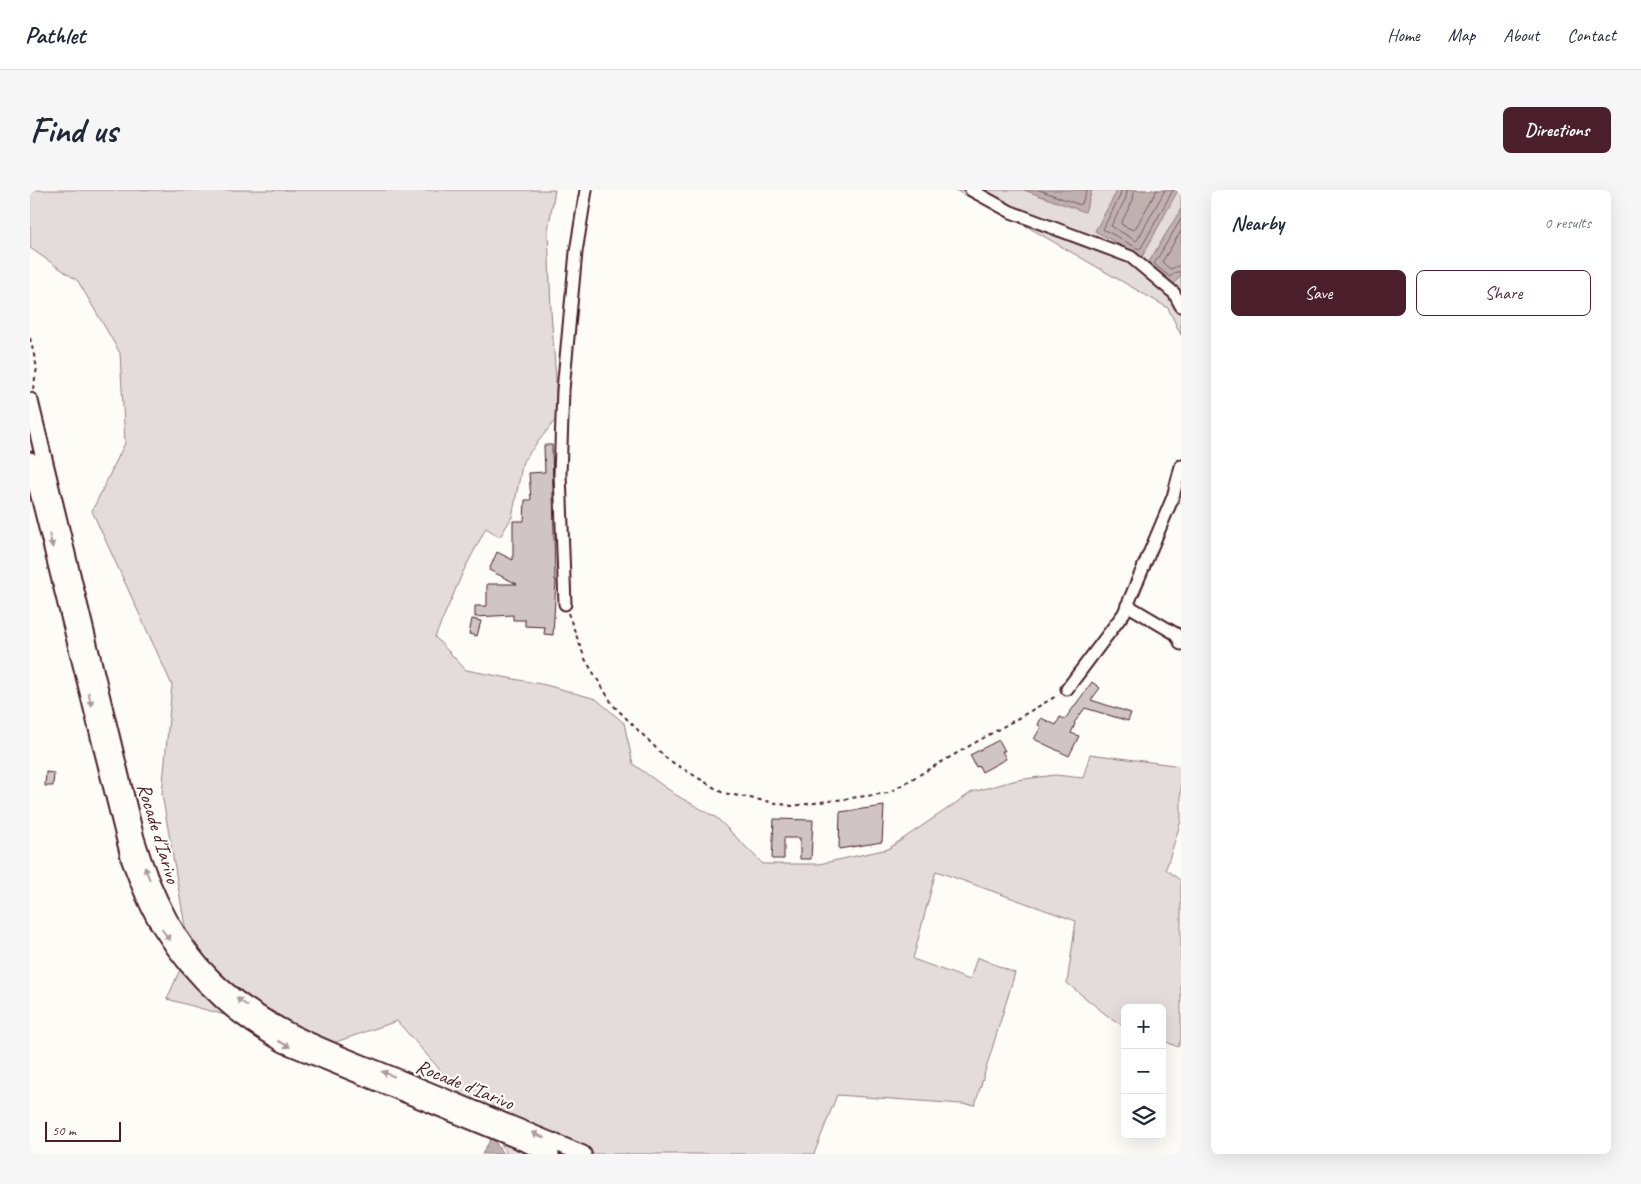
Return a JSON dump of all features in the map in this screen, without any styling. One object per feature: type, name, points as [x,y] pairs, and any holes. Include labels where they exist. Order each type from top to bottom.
[{"type":"main road","name":"Rocade d'Iarivo","points":[[32,398],[136,838],[160,904],[189,949],[214,979],[242,1002],[294,1034],[583,1154]]},
{"type":"main road","name":"Rocade d'Iarivo","points":[[30,460],[130,861],[143,894],[161,929],[190,967],[218,998],[250,1023],[283,1044],[551,1154]]},
{"type":"street","points":[[565,604],[560,474],[563,390],[576,252],[586,190]]},
{"type":"street","points":[[971,190],[1011,212],[1131,257],[1174,293],[1181,306]]},
{"type":"street","points":[[1067,689],[1124,613],[1173,497],[1181,466]]},
{"type":"street","points":[[1127,605],[1176,634],[1181,644]]},
{"type":"path","points":[[30,338],[37,368],[32,398]]},
{"type":"path","points":[[565,604],[585,660],[613,705],[666,759],[723,793],[792,806],[888,794],[1067,689]]},
{"type":"shaded area","points":[[30,190],[555,190],[548,230],[556,380],[556,419],[523,461],[512,517],[500,537],[486,528],[463,572],[435,637],[466,670],[546,685],[596,699],[624,723],[633,764],[676,795],[717,818],[763,864],[819,864],[888,849],[972,792],[1017,780],[1055,775],[1083,778],[1090,754],[1181,766],[1181,821],[1166,869],[1181,881],[1181,1039],[1178,1047],[1166,1042],[1166,1004],[1121,1004],[1121,1024],[1114,1021],[1067,983],[1076,921],[936,871],[913,959],[970,980],[977,957],[1015,973],[975,1105],[837,1095],[814,1154],[507,1154],[492,1129],[397,1021],[330,1044],[167,999],[189,949],[162,794],[172,685],[92,511],[125,443],[120,353],[78,281],[30,248]]},
{"type":"shaded area","points":[[955,190],[1181,190],[1181,335],[1168,308],[1026,226]]},
{"type":"water","points":[[1024,190],[1092,190],[1085,212]]},
{"type":"water","points":[[1116,190],[1178,190],[1142,257],[1095,231]]},
{"type":"water","points":[[1181,209],[1181,274],[1173,286],[1147,265]]},
{"type":"water","points":[[492,1137],[503,1154],[482,1154]]},
{"type":"building","points":[[544,445],[552,445],[556,580],[553,635],[544,634],[545,627],[525,626],[525,620],[513,620],[513,615],[475,617],[475,606],[487,606],[487,584],[517,584],[489,570],[497,552],[513,560],[513,521],[524,521],[525,500],[531,500],[529,473],[545,472]]},
{"type":"building","points":[[472,619],[481,621],[477,636],[469,634]]},
{"type":"building","points":[[1092,682],[1100,688],[1091,700],[1131,713],[1128,721],[1085,708],[1074,723],[1071,733],[1079,736],[1069,756],[1034,739],[1041,727],[1038,725],[1041,718],[1056,725],[1060,717],[1065,719]]},
{"type":"building","points":[[999,740],[1005,751],[1002,751],[1006,759],[982,772],[979,766],[976,767],[970,755]]},
{"type":"building","points":[[46,772],[54,773],[53,786],[45,786]]},
{"type":"building","points":[[884,806],[882,842],[839,849],[840,812]]},
{"type":"building","points":[[774,819],[813,820],[811,859],[800,859],[800,838],[784,838],[784,859],[772,859]]}]
